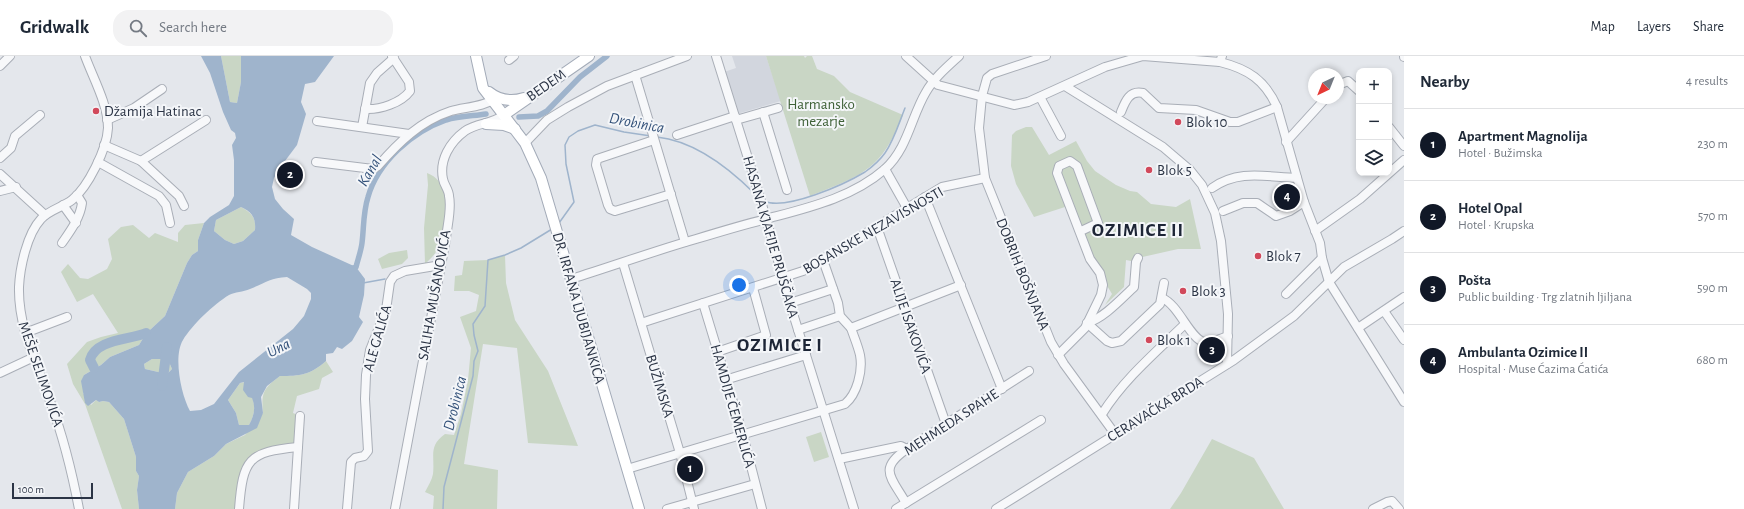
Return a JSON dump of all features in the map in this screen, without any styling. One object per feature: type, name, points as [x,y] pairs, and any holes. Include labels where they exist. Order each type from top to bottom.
[{"type":"main road","name":"DR. IRFANA LJUBIJANKIĆA","points":[[476,56],[482,84],[486,93],[495,99],[504,115],[525,143],[541,178],[639,509]]},
{"type":"main road","name":"BEDEM","points":[[504,115],[589,56]]},
{"type":"main road","points":[[495,99],[510,100],[530,96]]},
{"type":"main road","points":[[486,124],[504,125],[515,129],[514,116],[520,103]]},
{"type":"street","points":[[0,66],[10,56]]},
{"type":"street","name":"MEŠE SELIMOVIĆA","points":[[78,509],[65,444],[25,333],[20,305],[19,287],[24,256],[34,228],[45,215],[77,196],[98,162],[104,145],[108,128],[107,120],[84,56]]},
{"type":"street","points":[[525,143],[542,124],[552,116],[607,86],[635,74],[687,56]]},
{"type":"street","name":"HASANA KJAFIJE PRUŠČAKA","points":[[716,56],[758,187],[798,330],[854,509]]},
{"type":"street","points":[[906,56],[932,82],[943,87],[1014,104],[1025,104],[1105,67],[1143,56],[1221,59],[1255,77],[1271,94],[1277,107],[1304,202],[1320,243],[1322,258],[1329,282],[1404,402]]},
{"type":"street","points":[[571,279],[685,242],[807,208],[862,185],[885,169],[894,159],[903,144],[917,110],[932,82],[959,56]]},
{"type":"street","name":"DOBRIH BOŠNJANA","points":[[1046,56],[1029,58],[990,75],[982,96],[979,128],[985,178],[1023,277],[1051,342],[1058,355],[1115,434]]},
{"type":"street","points":[[362,127],[365,109],[370,83],[377,73],[393,57],[409,82],[410,90],[400,100],[390,105],[365,109]]},
{"type":"street","points":[[635,74],[685,242]]},
{"type":"street","points":[[1344,83],[1348,81],[1356,88]]},
{"type":"street","points":[[1065,86],[1163,146],[1190,170],[1202,185],[1218,224],[1228,314],[1227,364]]},
{"type":"street","points":[[107,120],[134,108],[162,89]]},
{"type":"street","points":[[1121,112],[1128,97],[1139,92],[1159,108],[1196,110],[1230,122],[1238,122],[1277,107]]},
{"type":"street","points":[[1040,97],[1061,136]]},
{"type":"street","points":[[316,162],[373,169],[378,166],[409,134],[429,121],[450,111],[477,106],[495,99]]},
{"type":"street","points":[[1286,142],[1321,104]]},
{"type":"street","points":[[677,135],[778,108]]},
{"type":"street","points":[[763,112],[787,190]]},
{"type":"street","points":[[0,158],[11,148],[15,136],[40,115]]},
{"type":"street","name":"SALIHA MUŠANOVIĆA","points":[[395,509],[446,239],[450,196],[443,180],[442,167],[444,157],[453,142],[463,133],[476,125],[486,124],[504,115]]},
{"type":"street","points":[[141,161],[206,120]]},
{"type":"street","points":[[317,122],[409,134]]},
{"type":"street","points":[[1392,131],[1404,146]]},
{"type":"street","points":[[653,136],[597,159],[596,165],[608,205],[610,209],[615,211],[671,194]]},
{"type":"street","points":[[104,145],[141,161],[179,196],[184,206]]},
{"type":"street","points":[[1315,230],[1352,206],[1404,160]]},
{"type":"street","points":[[1058,355],[1084,328],[1101,295],[1103,285],[1100,273],[1090,259],[1081,232],[1057,173],[1059,166],[1070,161],[1077,166],[1098,223],[1081,232]]},
{"type":"street","points":[[98,162],[155,193],[166,205],[170,223]]},
{"type":"street","points":[[885,169],[907,208]]},
{"type":"street","points":[[0,174],[45,215]]},
{"type":"street","points":[[1212,188],[1224,180],[1241,176],[1297,178]]},
{"type":"street","name":"BOSANSKE NEZAVISNOSTI","points":[[641,323],[803,271],[824,260],[942,187],[985,178]]},
{"type":"street","points":[[0,191],[16,187]]},
{"type":"street","points":[[62,243],[76,223],[82,204],[81,198],[77,196]]},
{"type":"street","points":[[925,197],[1002,389]]},
{"type":"street","points":[[1223,211],[1243,203],[1257,203],[1276,216],[1290,211],[1304,202]]},
{"type":"street","points":[[64,205],[76,223]]},
{"type":"street","name":"ALIJE ISAKOVIĆA","points":[[877,227],[946,424]]},
{"type":"street","name":"CERAVAČKA BRDA","points":[[996,509],[1227,364],[1294,316],[1352,262],[1392,239],[1404,230]]},
{"type":"street","points":[[1087,323],[1105,313],[1134,287],[1136,262],[1138,258]]},
{"type":"street","points":[[1286,294],[1322,258]]},
{"type":"street","points":[[627,469],[845,404],[850,400],[855,393],[859,379],[860,356],[851,328],[840,316],[824,260]]},
{"type":"street","name":"BUŽIMSKA","points":[[623,263],[680,453],[693,505]]},
{"type":"street","name":"ALE GALIĆA","points":[[347,509],[351,462],[355,458],[364,456],[368,451],[365,399],[366,375],[370,350],[386,310],[391,279],[405,271],[441,265]]},
{"type":"street","points":[[1087,323],[1107,341],[1112,343],[1121,341],[1158,307],[1162,298],[1164,283]]},
{"type":"street","points":[[851,328],[961,285]]},
{"type":"street","points":[[718,352],[766,336],[753,288]]},
{"type":"street","points":[[790,303],[833,289]]},
{"type":"street","points":[[1358,328],[1404,296]]},
{"type":"street","points":[[1162,298],[1168,300],[1173,305],[1198,339],[1205,343],[1228,336]]},
{"type":"street","name":"HAMDIJE ČEMERLIĆA","points":[[703,304],[743,435],[762,509]]},
{"type":"street","points":[[1384,311],[1404,340]]},
{"type":"street","points":[[798,330],[840,316]]},
{"type":"street","points":[[25,333],[66,317]]},
{"type":"street","points":[[1102,414],[1112,399],[1132,375],[1186,324]]},
{"type":"street","points":[[725,380],[806,355]]},
{"type":"street","points":[[0,374],[34,357]]},
{"type":"street","name":"MEHMEDA SPAHE","points":[[906,503],[890,473],[889,467],[899,454],[1030,371]]},
{"type":"street","points":[[294,509],[300,416]]},
{"type":"street","points":[[896,509],[1041,420]]},
{"type":"street","points":[[839,459],[901,446],[907,449]]},
{"type":"street","points":[[239,509],[242,478],[244,472],[254,457],[273,450],[298,447]]},
{"type":"street","points":[[667,509],[693,505],[755,484]]},
{"type":"street","points":[[1373,509],[1392,501],[1399,509]]},
{"type":"shaded area","points":[[732,56],[766,56],[781,101],[737,114],[724,72],[736,68]]},
{"type":"green space","points":[[221,56],[241,56],[241,82],[237,103],[230,102]]},
{"type":"green space","name":"Harmansko mezarje","points":[[766,56],[804,56],[805,58],[807,56],[812,56],[817,69],[834,76],[850,92],[903,115],[887,148],[878,159],[857,176],[810,196]]},
{"type":"green space","points":[[1026,127],[1032,127],[1049,155],[1076,141],[1087,161],[1095,171],[1116,185],[1130,191],[1137,192],[1151,204],[1176,207],[1190,199],[1201,249],[1178,249],[1138,258],[1136,262],[1126,260],[1124,287],[1105,305],[1112,294],[1100,274],[1087,262],[1073,213],[1065,207],[1034,217],[1016,184],[1011,166],[1012,135],[1016,131]]},
{"type":"green space","points":[[427,173],[439,181],[445,191],[446,207],[439,245],[437,250],[425,264],[424,228],[428,185]]},
{"type":"green space","points":[[241,207],[248,211],[254,219],[255,230],[243,241],[234,244],[225,240],[214,231],[216,220]]},
{"type":"green space","points":[[204,223],[198,240],[198,251],[192,255],[187,263],[165,316],[147,332],[139,345],[110,357],[101,365],[84,375],[83,393],[91,405],[96,400],[99,402],[109,402],[124,419],[136,457],[136,471],[139,476],[137,490],[139,509],[122,509],[85,404],[73,384],[67,364],[87,342],[118,333],[93,294],[77,302],[61,272],[68,264],[80,278],[88,279],[107,269],[112,259],[108,239],[121,227],[133,225],[149,238],[155,233],[178,242],[178,233],[185,225]]},
{"type":"green space","points":[[407,250],[408,258],[402,264],[382,269],[378,259],[389,253]]},
{"type":"green space","points":[[505,255],[506,283],[515,320],[548,371],[578,446],[528,443],[517,348],[483,344],[464,464],[498,470],[497,509],[433,509],[434,496],[425,492],[433,474],[434,447],[440,438],[445,434],[454,435],[461,414],[468,380],[471,348],[460,317],[476,311],[479,295],[469,291],[454,291],[455,276],[462,275],[464,261],[488,260]]},
{"type":"green space","points":[[152,359],[160,359],[169,362],[172,369],[167,374],[145,369],[144,364]]},
{"type":"green space","points":[[326,361],[333,372],[322,378],[319,389],[297,396],[293,413],[300,416],[298,447],[273,450],[250,462],[239,509],[175,509],[177,493],[188,472],[214,456],[226,444],[245,435],[263,413],[263,395],[270,384],[280,376],[293,376],[310,372]]},
{"type":"green space","points":[[245,382],[254,403],[254,413],[249,425],[239,425],[236,413],[228,400],[240,383]]},
{"type":"green space","points":[[821,432],[829,457],[814,462],[806,437]]},
{"type":"green space","points":[[1212,439],[1254,458],[1284,509],[1170,509],[1181,493]]},
{"type":"water","points":[[201,56],[221,56],[230,102],[237,103],[241,82],[241,56],[334,56],[315,82],[305,84],[301,102],[306,114],[297,145],[279,169],[274,178],[272,187],[275,199],[294,219],[291,235],[312,247],[356,267],[365,279],[364,295],[359,317],[363,322],[352,341],[342,349],[337,347],[333,353],[326,354],[326,361],[320,366],[304,374],[280,376],[267,386],[261,397],[263,413],[257,428],[226,444],[214,456],[188,472],[177,493],[175,509],[139,509],[137,490],[139,476],[136,471],[136,457],[124,419],[109,402],[99,402],[96,400],[88,406],[85,403],[81,381],[84,375],[101,365],[110,357],[139,345],[147,332],[165,316],[187,263],[192,255],[198,251],[198,240],[204,223],[210,217],[229,205],[234,196],[234,160],[232,145],[236,138],[235,133],[231,130],[223,112],[210,73]],"holes":[[[241,207],[251,213],[255,222],[255,230],[243,241],[234,244],[225,240],[214,231],[216,220]],[[287,277],[311,293],[311,299],[304,316],[293,329],[239,372],[214,404],[201,410],[190,411],[179,376],[178,365],[180,347],[183,340],[204,315],[229,295],[247,290],[276,278]],[[152,359],[160,359],[169,362],[172,369],[167,374],[145,369],[144,364]],[[244,382],[243,390],[248,397],[252,398],[254,405],[254,412],[249,425],[239,425],[236,413],[228,400],[240,383]]]},
{"type":"waterway","name":"Kanal","points":[[519,117],[538,116],[547,111],[580,77],[607,56]]},
{"type":"waterway","name":"Drobinica","points":[[764,201],[774,203],[786,202],[815,195],[844,183],[865,172],[883,156],[891,143],[905,108]]},
{"type":"waterway","name":"Kanal","points":[[350,269],[356,267],[360,252],[365,209],[368,197],[373,184],[388,160],[409,140],[433,125],[446,120],[486,114]]},
{"type":"waterway","name":"Drobinica","points":[[559,223],[574,202],[566,164],[565,145],[569,137],[578,131],[595,125],[624,132],[651,136]]},
{"type":"waterway","name":"Drobinica","points":[[657,137],[685,144],[698,150],[723,166],[755,194]]},
{"type":"waterway","name":"Drobinica","points":[[443,509],[444,487],[473,376],[474,361],[478,351],[473,324],[485,306],[488,260],[521,248],[552,229]]},
{"type":"waterway","name":"Drobinica","points":[[363,283],[385,279]]},
{"type":"waterway","points":[[94,368],[90,360],[93,353],[99,348],[114,341],[146,333]]},
{"type":"waterway","name":"Una","points":[[162,386],[167,347]]},
{"type":"place","name":"Džamija Hatinac","points":[[96,111]]},
{"type":"place","name":"Blok 10","points":[[1178,122]]},
{"type":"place","name":"Blok 5","points":[[1149,170]]},
{"type":"place","name":"Hotel Opal","points":[[290,175]]},
{"type":"place","name":"Ambulanta Ozimice II","points":[[1287,197]]},
{"type":"place","name":"Blok 7","points":[[1258,256]]},
{"type":"place","name":"Blok 3","points":[[1183,291]]},
{"type":"place","name":"Blok 1","points":[[1149,340]]},
{"type":"place","name":"Pošta","points":[[1212,350]]},
{"type":"place","name":"Apartment Magnolija","points":[[690,469]]},
{"type":"district","name":"OZIMICE II","points":[[1138,229]]},
{"type":"district","name":"OZIMICE I","points":[[780,344]]}]
